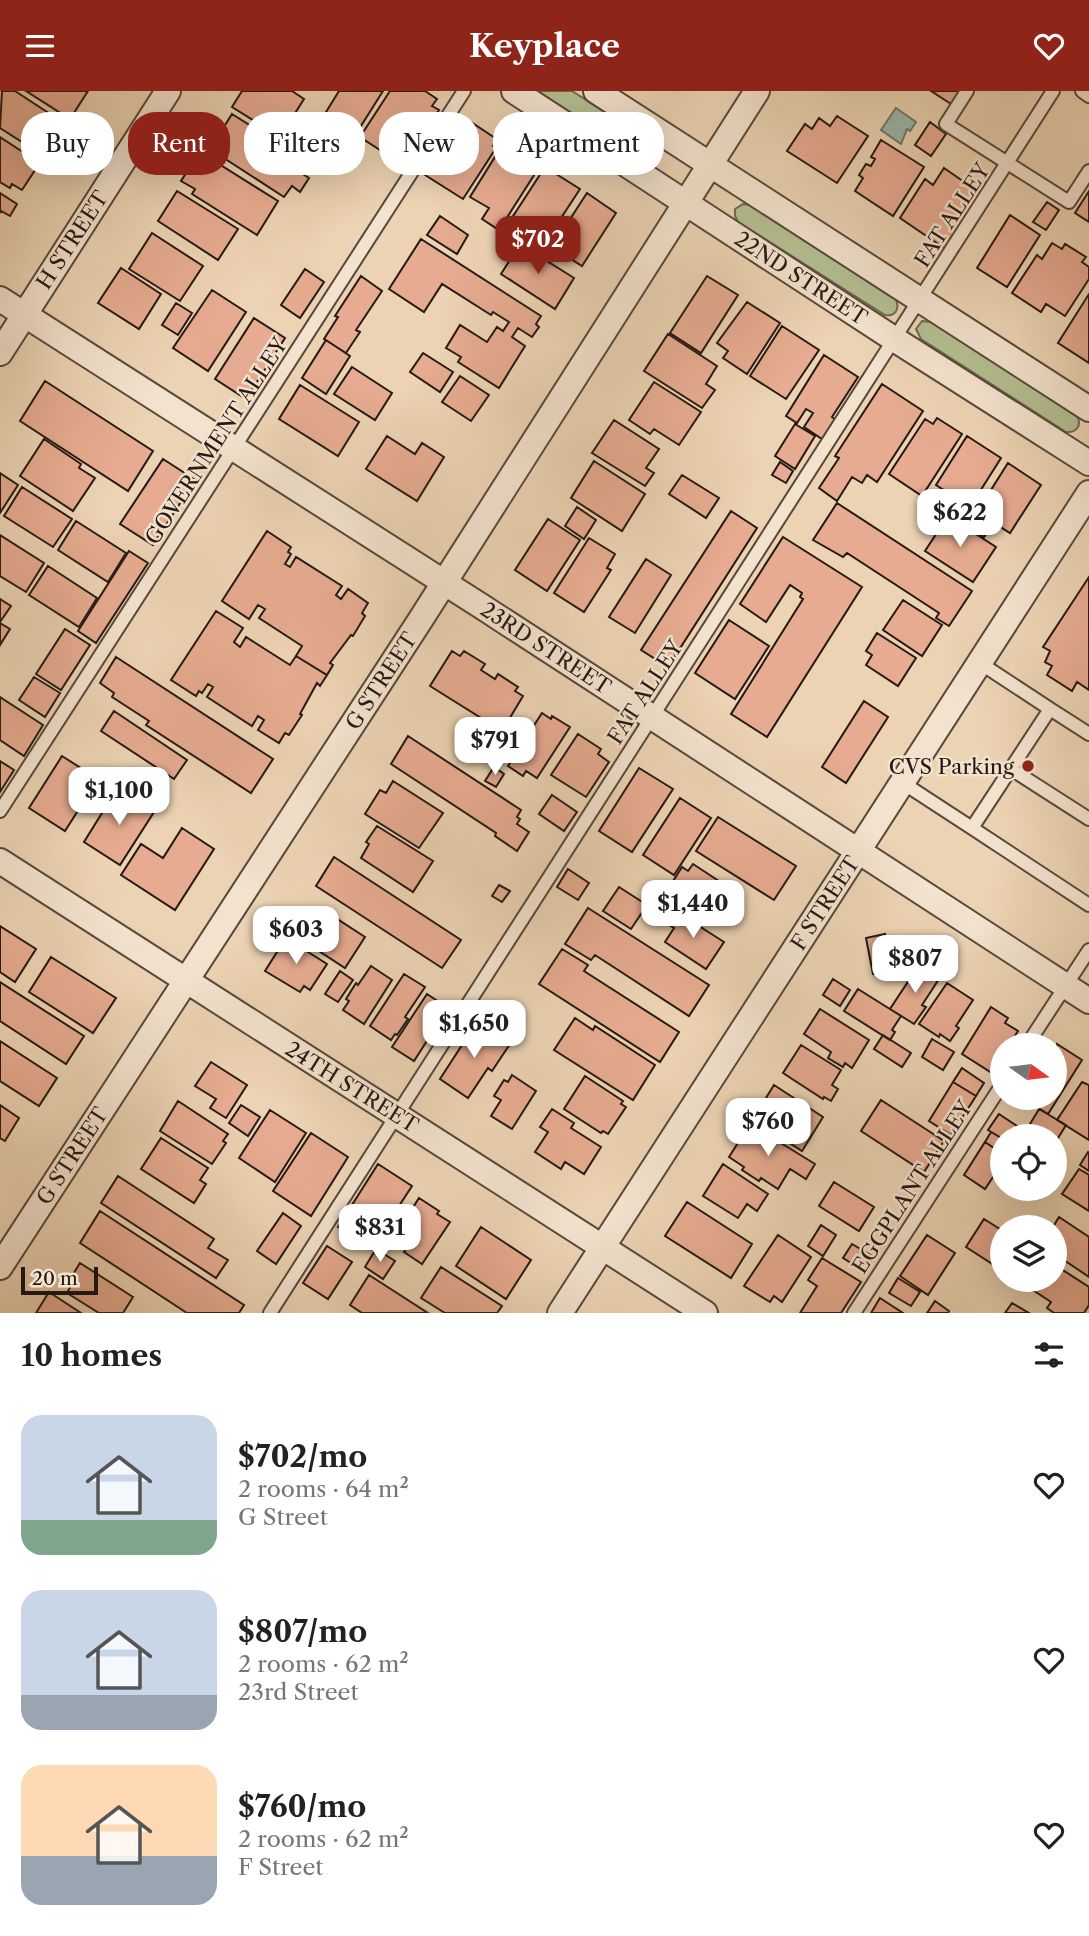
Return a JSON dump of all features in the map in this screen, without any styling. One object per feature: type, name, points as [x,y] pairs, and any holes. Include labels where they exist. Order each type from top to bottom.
[{"type":"street","name":"H STREET","points":[[0,353],[168,91]]},
{"type":"street","name":"22ND STREET","points":[[514,91],[1089,463]]},
{"type":"street","points":[[596,91],[1089,409]]},
{"type":"street","name":"G STREET","points":[[0,1267],[757,91]]},
{"type":"street","name":"23RD STREET","points":[[0,299],[443,582],[1089,1001]]},
{"type":"street","name":"F STREET","points":[[560,1313],[1089,493]]},
{"type":"street","name":"24TH STREET","points":[[0,860],[184,981],[397,1114],[705,1313]]},
{"type":"lane","name":"GOVERNMENT ALLEY","points":[[0,811],[464,91]]},
{"type":"lane","points":[[967,91],[946,124],[1069,202],[1089,171]]},
{"type":"lane","name":"FAT ALLEY","points":[[270,1313],[1053,91]]},
{"type":"lane","points":[[1082,91],[1089,96]]},
{"type":"lane","points":[[980,663],[1089,734]]},
{"type":"lane","points":[[972,828],[1050,709]]},
{"type":"lane","points":[[1011,769],[1089,819]]},
{"type":"lane","points":[[903,783],[1089,905]]},
{"type":"lane","points":[[1035,1033],[1089,950]]},
{"type":"lane","name":"EGGPLANT ALLEY","points":[[854,1313],[990,1103]]},
{"type":"green space","points":[[537,91],[572,91],[605,112],[570,112]]},
{"type":"green space","points":[[743,204],[750,205],[896,300],[896,312],[885,315],[738,222],[735,209]]},
{"type":"green space","points":[[922,321],[931,322],[1077,416],[1078,428],[1066,432],[921,339],[916,329]]},
{"type":"shaded area","points":[[896,108],[916,122],[910,131],[907,129],[901,144],[881,130]]},
{"type":"building","points":[[2,91],[15,91],[47,112],[21,112],[21,141],[0,128]]},
{"type":"building","points":[[26,91],[88,91],[74,112],[59,112]]},
{"type":"building","points":[[242,91],[292,91],[304,99],[296,112],[244,112],[244,114],[232,107]]},
{"type":"building","points":[[339,91],[383,91],[365,120],[365,112],[326,112]]},
{"type":"building","points":[[390,91],[425,91],[437,99],[432,106],[439,110],[438,112],[379,112],[379,149],[365,140],[365,129]]},
{"type":"building","points":[[931,91],[960,91],[951,104]]},
{"type":"building","points":[[232,114],[244,122],[244,171],[230,162]]},
{"type":"building","points":[[837,116],[868,136],[837,183],[787,151],[805,124],[812,129],[819,118],[830,126]]},
{"type":"building","points":[[930,122],[946,134],[931,156],[915,145]]},
{"type":"building","points":[[479,127],[493,137],[493,153],[479,174]]},
{"type":"building","points":[[0,137],[21,151],[21,175],[32,175],[22,190],[12,184],[10,188],[0,182]]},
{"type":"building","points":[[881,140],[924,167],[893,216],[855,191],[863,178],[859,175],[866,164],[871,166],[875,159],[871,157]]},
{"type":"building","points":[[493,160],[493,175],[534,175],[499,230],[482,219],[489,208],[470,197]]},
{"type":"building","points":[[944,168],[983,195],[947,250],[900,218],[925,179],[933,185]]},
{"type":"building","points":[[230,171],[278,201],[257,235],[192,194],[195,189],[181,181],[185,175],[230,175]]},
{"type":"building","points":[[250,175],[304,175],[309,178],[300,192],[292,186],[284,197]]},
{"type":"building","points":[[425,175],[479,175],[463,199]]},
{"type":"building","points":[[540,175],[558,175],[580,189],[540,250],[506,227]]},
{"type":"building","points":[[177,191],[238,229],[218,260],[158,221]]},
{"type":"building","points":[[1089,191],[1089,222],[1075,213]]},
{"type":"building","points":[[0,193],[17,204],[10,216],[1,211],[0,213]]},
{"type":"building","points":[[587,193],[616,213],[582,266],[552,247]]},
{"type":"building","points":[[1047,202],[1059,210],[1046,230],[1033,222]]},
{"type":"building","points":[[1010,215],[1040,235],[1007,287],[977,268]]},
{"type":"building","points":[[440,216],[468,235],[457,254],[427,235]]},
{"type":"building","points":[[152,233],[203,266],[180,301],[129,269]]},
{"type":"building","points":[[421,239],[541,316],[536,324],[539,327],[532,337],[518,328],[512,337],[525,346],[499,388],[458,362],[461,357],[446,348],[460,325],[487,342],[497,327],[503,331],[509,322],[493,312],[491,315],[442,284],[424,312],[389,289]]},
{"type":"building","points":[[1052,243],[1062,249],[1065,244],[1086,257],[1082,262],[1089,267],[1089,279],[1065,316],[1046,304],[1041,312],[1012,293],[1037,255],[1042,259]]},
{"type":"building","points":[[520,244],[574,278],[555,309],[501,274]]},
{"type":"building","points":[[121,268],[161,294],[139,329],[98,303]]},
{"type":"building","points":[[305,269],[324,282],[300,318],[281,305]]},
{"type":"building","points":[[361,276],[382,291],[356,330],[360,332],[346,353],[324,339],[338,317],[335,316]]},
{"type":"building","points":[[707,276],[738,295],[701,353],[670,333]]},
{"type":"building","points":[[212,290],[246,312],[208,371],[173,348]]},
{"type":"building","points":[[1089,294],[1089,363],[1058,343]]},
{"type":"building","points":[[747,302],[780,323],[747,374],[723,358],[728,351],[717,343]]},
{"type":"building","points":[[176,303],[192,313],[178,335],[162,325]]},
{"type":"building","points":[[254,318],[285,338],[246,399],[215,379]]},
{"type":"building","points":[[782,326],[819,350],[786,399],[750,376]]},
{"type":"building","points":[[668,334],[717,366],[706,384],[715,390],[702,408],[644,371]]},
{"type":"building","points":[[326,340],[350,356],[326,394],[302,378]]},
{"type":"building","points":[[423,353],[453,372],[440,392],[410,372]]},
{"type":"building","points":[[824,355],[858,377],[832,417],[835,419],[822,439],[804,427],[813,413],[806,409],[797,423],[786,416]]},
{"type":"building","points":[[352,367],[392,393],[375,420],[334,394]]},
{"type":"building","points":[[460,376],[489,395],[471,421],[442,402]]},
{"type":"building","points":[[45,381],[153,451],[128,491],[20,421]]},
{"type":"building","points":[[654,382],[701,412],[679,445],[654,429],[650,434],[629,420]]},
{"type":"building","points":[[882,384],[923,411],[877,482],[867,475],[862,483],[852,477],[837,501],[819,488],[839,458],[835,456]]},
{"type":"building","points":[[300,385],[359,422],[338,456],[279,419]]},
{"type":"building","points":[[937,418],[962,434],[922,496],[889,474],[925,419],[933,424]]},
{"type":"building","points":[[614,420],[659,449],[646,468],[654,473],[645,486],[592,453]]},
{"type":"building","points":[[795,424],[815,436],[795,469],[775,456]]},
{"type":"building","points":[[387,436],[415,454],[422,443],[444,457],[417,501],[366,469]]},
{"type":"building","points":[[967,436],[1001,458],[970,507],[936,485]]},
{"type":"building","points":[[44,439],[81,464],[79,468],[95,478],[73,511],[20,476]]},
{"type":"building","points":[[163,459],[197,481],[153,545],[120,524]]},
{"type":"building","points":[[594,461],[645,494],[622,531],[571,498]]},
{"type":"building","points":[[780,462],[793,471],[786,483],[772,475]]},
{"type":"building","points":[[1008,463],[1041,485],[1010,533],[977,512]]},
{"type":"building","points":[[0,473],[18,485],[0,513]]},
{"type":"building","points":[[682,475],[719,498],[706,518],[669,494]]},
{"type":"building","points":[[22,487],[72,519],[53,547],[4,516]]},
{"type":"building","points":[[837,503],[972,591],[949,626],[936,618],[939,613],[847,553],[843,557],[813,540]]},
{"type":"building","points":[[577,507],[596,520],[584,539],[565,526]]},
{"type":"building","points":[[972,508],[993,522],[984,537],[962,523]]},
{"type":"building","points":[[731,511],[757,528],[668,667],[641,650]]},
{"type":"building","points":[[948,516],[996,547],[973,582],[925,551]]},
{"type":"building","points":[[548,519],[580,540],[547,591],[515,570]]},
{"type":"building","points":[[76,521],[126,553],[108,582],[58,550]]},
{"type":"building","points":[[267,531],[291,547],[288,552],[291,554],[285,564],[290,567],[296,557],[342,586],[336,595],[341,599],[348,589],[368,603],[362,613],[365,616],[353,636],[351,635],[330,663],[333,665],[327,675],[296,656],[302,646],[259,618],[265,609],[258,605],[249,619],[222,601]]},
{"type":"building","points":[[0,535],[44,563],[26,592],[0,576]]},
{"type":"building","points":[[783,537],[862,587],[767,737],[731,714],[803,599],[800,597],[802,593],[790,585],[766,622],[740,604]]},
{"type":"building","points":[[589,538],[615,554],[607,568],[611,570],[584,612],[554,593]]},
{"type":"building","points":[[129,551],[148,563],[96,643],[78,631]]},
{"type":"building","points":[[646,559],[671,575],[635,633],[609,617]]},
{"type":"building","points":[[48,566],[97,598],[79,627],[29,595]]},
{"type":"building","points":[[1089,577],[1089,690],[1077,682],[1072,691],[1047,675],[1052,666],[1045,662],[1050,651],[1043,647]]},
{"type":"building","points":[[0,599],[11,606],[0,622]]},
{"type":"building","points":[[903,600],[942,625],[922,656],[883,630]]},
{"type":"building","points":[[216,611],[243,628],[234,642],[240,647],[246,637],[290,665],[296,656],[327,675],[320,686],[317,683],[289,735],[285,733],[279,743],[258,730],[264,720],[258,716],[252,726],[207,697],[213,687],[208,684],[202,693],[199,691],[196,696],[171,680]]},
{"type":"building","points":[[729,620],[769,646],[735,699],[695,673]]},
{"type":"building","points":[[0,623],[10,629],[0,645]]},
{"type":"building","points":[[65,629],[90,645],[61,690],[36,674]]},
{"type":"building","points":[[877,633],[916,658],[898,686],[866,665],[872,655],[866,651]]},
{"type":"building","points":[[452,651],[460,656],[464,651],[485,664],[481,670],[495,679],[498,674],[518,687],[515,691],[523,696],[502,731],[430,686]]},
{"type":"building","points":[[116,657],[273,759],[251,793],[146,725],[149,721],[112,697],[114,693],[100,683]]},
{"type":"building","points":[[34,677],[60,693],[45,717],[19,700]]},
{"type":"building","points":[[0,697],[43,725],[24,756],[0,740]]},
{"type":"building","points":[[864,701],[888,717],[846,783],[822,767]]},
{"type":"building","points":[[114,711],[187,760],[174,779],[101,731]]},
{"type":"building","points":[[542,713],[570,727],[537,778],[526,771],[523,776],[508,766]]},
{"type":"building","points":[[578,734],[601,749],[598,754],[609,762],[586,797],[551,775]]},
{"type":"building","points":[[408,736],[521,810],[517,824],[529,832],[517,851],[495,836],[496,833],[391,764]]},
{"type":"building","points":[[62,756],[98,779],[65,831],[29,808]]},
{"type":"building","points":[[0,761],[14,770],[0,792]]},
{"type":"building","points":[[494,767],[504,774],[496,787],[485,781]]},
{"type":"building","points":[[639,768],[673,789],[632,852],[599,831]]},
{"type":"building","points":[[393,781],[443,813],[419,848],[365,814],[380,790],[386,793]]},
{"type":"building","points":[[117,789],[154,812],[120,865],[84,842]]},
{"type":"building","points":[[552,795],[577,812],[564,831],[539,814]]},
{"type":"building","points":[[680,798],[711,818],[674,875],[643,855]]},
{"type":"building","points":[[718,817],[796,866],[774,900],[696,851]]},
{"type":"building","points":[[377,826],[433,861],[413,892],[361,858],[369,844],[366,842]]},
{"type":"building","points":[[182,828],[214,849],[175,910],[121,875],[141,844],[163,858]]},
{"type":"building","points":[[334,857],[461,940],[442,968],[316,886]]},
{"type":"building","points":[[693,864],[731,889],[723,902],[718,899],[709,912],[695,903],[693,907],[682,900],[685,896],[670,886],[682,867],[688,871]]},
{"type":"building","points":[[568,869],[589,883],[578,900],[557,887]]},
{"type":"building","points":[[499,885],[510,891],[502,902],[492,896]]},
{"type":"building","points":[[619,887],[647,905],[631,929],[603,911]]},
{"type":"building","points":[[588,908],[709,985],[689,1016],[595,955],[591,960],[565,944]]},
{"type":"building","points":[[674,910],[724,942],[706,969],[665,942],[674,928],[666,923]]},
{"type":"building","points":[[315,914],[327,922],[331,915],[365,937],[345,968],[299,938]]},
{"type":"building","points":[[0,926],[36,949],[15,982],[0,972]]},
{"type":"building","points":[[885,934],[893,969],[873,974],[866,938]]},
{"type":"building","points":[[286,938],[327,964],[310,990],[304,986],[300,992],[265,971]]},
{"type":"building","points":[[562,949],[588,965],[584,971],[679,1032],[660,1062],[539,984]]},
{"type":"building","points":[[51,957],[116,998],[93,1033],[29,992]]},
{"type":"building","points":[[919,965],[939,979],[922,1005],[926,1007],[914,1024],[890,1009]]},
{"type":"building","points":[[371,966],[392,980],[364,1024],[343,1010],[356,983],[358,985]]},
{"type":"building","points":[[340,971],[353,980],[338,1002],[325,994]]},
{"type":"building","points":[[404,974],[425,987],[405,1017],[408,1019],[391,1040],[370,1026]]},
{"type":"building","points":[[833,979],[850,990],[840,1006],[823,995]]},
{"type":"building","points":[[0,982],[84,1036],[66,1064],[0,1021]]},
{"type":"building","points":[[947,983],[973,1000],[956,1026],[959,1028],[950,1041],[919,1024]]},
{"type":"building","points":[[858,989],[901,1016],[892,1030],[895,1032],[890,1040],[844,1011]]},
{"type":"building","points":[[427,994],[448,1008],[414,1061],[392,1047]]},
{"type":"building","points":[[991,1007],[1008,1018],[1005,1023],[1018,1031],[990,1033],[990,1072],[962,1054]]},
{"type":"building","points":[[820,1009],[869,1040],[852,1068],[845,1063],[843,1067],[828,1058],[831,1052],[804,1034]]},
{"type":"building","points":[[575,1018],[593,1030],[595,1026],[655,1065],[633,1100],[554,1050]]},
{"type":"building","points":[[477,1022],[510,1044],[492,1071],[488,1068],[468,1098],[440,1079]]},
{"type":"building","points":[[883,1035],[911,1053],[902,1067],[874,1049]]},
{"type":"building","points":[[932,1039],[954,1052],[943,1070],[922,1057]]},
{"type":"building","points":[[0,1041],[57,1078],[39,1106],[0,1081]]},
{"type":"building","points":[[801,1045],[841,1070],[832,1085],[838,1089],[831,1101],[824,1097],[823,1099],[783,1073]]},
{"type":"building","points":[[1068,1051],[1082,1060],[1068,1082]]},
{"type":"building","points":[[211,1062],[247,1085],[226,1118],[210,1108],[216,1099],[195,1086]]},
{"type":"building","points":[[962,1068],[984,1083],[976,1096],[953,1082]]},
{"type":"building","points":[[512,1075],[536,1091],[512,1129],[491,1116],[501,1100],[494,1096],[504,1080],[508,1082]]},
{"type":"building","points":[[585,1076],[623,1101],[621,1104],[626,1107],[608,1134],[603,1131],[601,1133],[564,1109]]},
{"type":"building","points":[[953,1082],[976,1096],[951,1135],[929,1121]]},
{"type":"building","points":[[1082,1082],[1089,1085],[1089,1140],[1057,1120],[1064,1110],[1068,1109],[1068,1103]]},
{"type":"building","points":[[774,1085],[823,1117],[802,1151],[753,1119]]},
{"type":"building","points":[[881,1100],[944,1141],[924,1172],[861,1131]]},
{"type":"building","points":[[178,1101],[228,1134],[223,1141],[226,1143],[212,1164],[160,1131]]},
{"type":"building","points":[[0,1105],[19,1118],[5,1141],[0,1138]]},
{"type":"building","points":[[241,1105],[260,1117],[248,1136],[229,1123]]},
{"type":"building","points":[[552,1109],[574,1123],[571,1128],[601,1147],[584,1174],[565,1162],[561,1169],[535,1152],[548,1132],[540,1127]]},
{"type":"building","points":[[270,1110],[306,1133],[275,1182],[239,1158]]},
{"type":"building","points":[[1041,1110],[1064,1124],[1030,1124]]},
{"type":"building","points":[[999,1114],[1014,1124],[992,1124]]},
{"type":"building","points":[[750,1124],[815,1164],[806,1179],[790,1169],[778,1189],[742,1170],[744,1167],[729,1157]]},
{"type":"building","points":[[311,1133],[348,1157],[311,1216],[273,1191]]},
{"type":"building","points":[[161,1138],[208,1168],[200,1180],[206,1184],[194,1203],[141,1169]]},
{"type":"building","points":[[985,1142],[990,1145],[990,1182],[985,1189],[964,1175]]},
{"type":"building","points":[[1089,1153],[1089,1171],[1080,1165]]},
{"type":"building","points":[[378,1164],[412,1186],[371,1249],[338,1227]]},
{"type":"building","points":[[723,1164],[768,1194],[757,1211],[747,1204],[738,1218],[703,1196]]},
{"type":"building","points":[[1079,1169],[1089,1175],[1089,1211],[1067,1197],[1067,1187]]},
{"type":"building","points":[[118,1176],[214,1239],[208,1248],[228,1260],[216,1278],[101,1203]]},
{"type":"building","points":[[834,1182],[874,1207],[859,1231],[819,1206]]},
{"type":"building","points":[[419,1198],[450,1222],[422,1264],[404,1252],[411,1242],[397,1233]]},
{"type":"building","points":[[687,1202],[752,1244],[731,1278],[665,1236]]},
{"type":"building","points":[[100,1211],[244,1305],[239,1313],[187,1313],[80,1243]]},
{"type":"building","points":[[283,1213],[301,1226],[276,1264],[257,1251]]},
{"type":"building","points":[[984,1219],[990,1223],[990,1263],[966,1247]]},
{"type":"building","points":[[1067,1222],[1089,1237],[1089,1277],[1067,1262]]},
{"type":"building","points":[[821,1225],[836,1235],[823,1256],[808,1246]]},
{"type":"building","points":[[481,1227],[531,1260],[506,1299],[456,1266]]},
{"type":"building","points":[[778,1235],[811,1257],[782,1302],[774,1296],[770,1302],[744,1286]]},
{"type":"building","points":[[927,1235],[955,1253],[928,1295],[900,1276]]},
{"type":"building","points":[[852,1244],[874,1257],[864,1271],[843,1258]]},
{"type":"building","points":[[327,1246],[352,1262],[328,1299],[303,1283]]},
{"type":"building","points":[[376,1249],[395,1261],[383,1279],[365,1267]]},
{"type":"building","points":[[822,1258],[861,1282],[841,1313],[800,1313],[817,1286],[808,1280]]},
{"type":"building","points":[[80,1263],[133,1297],[123,1313],[99,1313],[67,1293],[75,1278],[72,1276]]},
{"type":"building","points":[[441,1267],[502,1306],[497,1313],[445,1313],[421,1298]]},
{"type":"building","points":[[1067,1273],[1089,1287],[1089,1305],[1084,1313],[1054,1313],[1047,1308],[1051,1302],[1036,1292],[1067,1292]]},
{"type":"building","points":[[369,1275],[428,1313],[362,1313],[350,1305]]},
{"type":"building","points":[[898,1278],[920,1292],[911,1306],[889,1293]]},
{"type":"building","points":[[49,1292],[81,1313],[36,1313]]},
{"type":"building","points":[[880,1298],[903,1313],[871,1313]]},
{"type":"building","points":[[935,1301],[949,1311],[948,1313],[927,1313]]},
{"type":"building","points":[[1012,1303],[1029,1313],[1005,1313]]},
{"type":"place","name":"CVS Parking","points":[[1028,766]]}]
